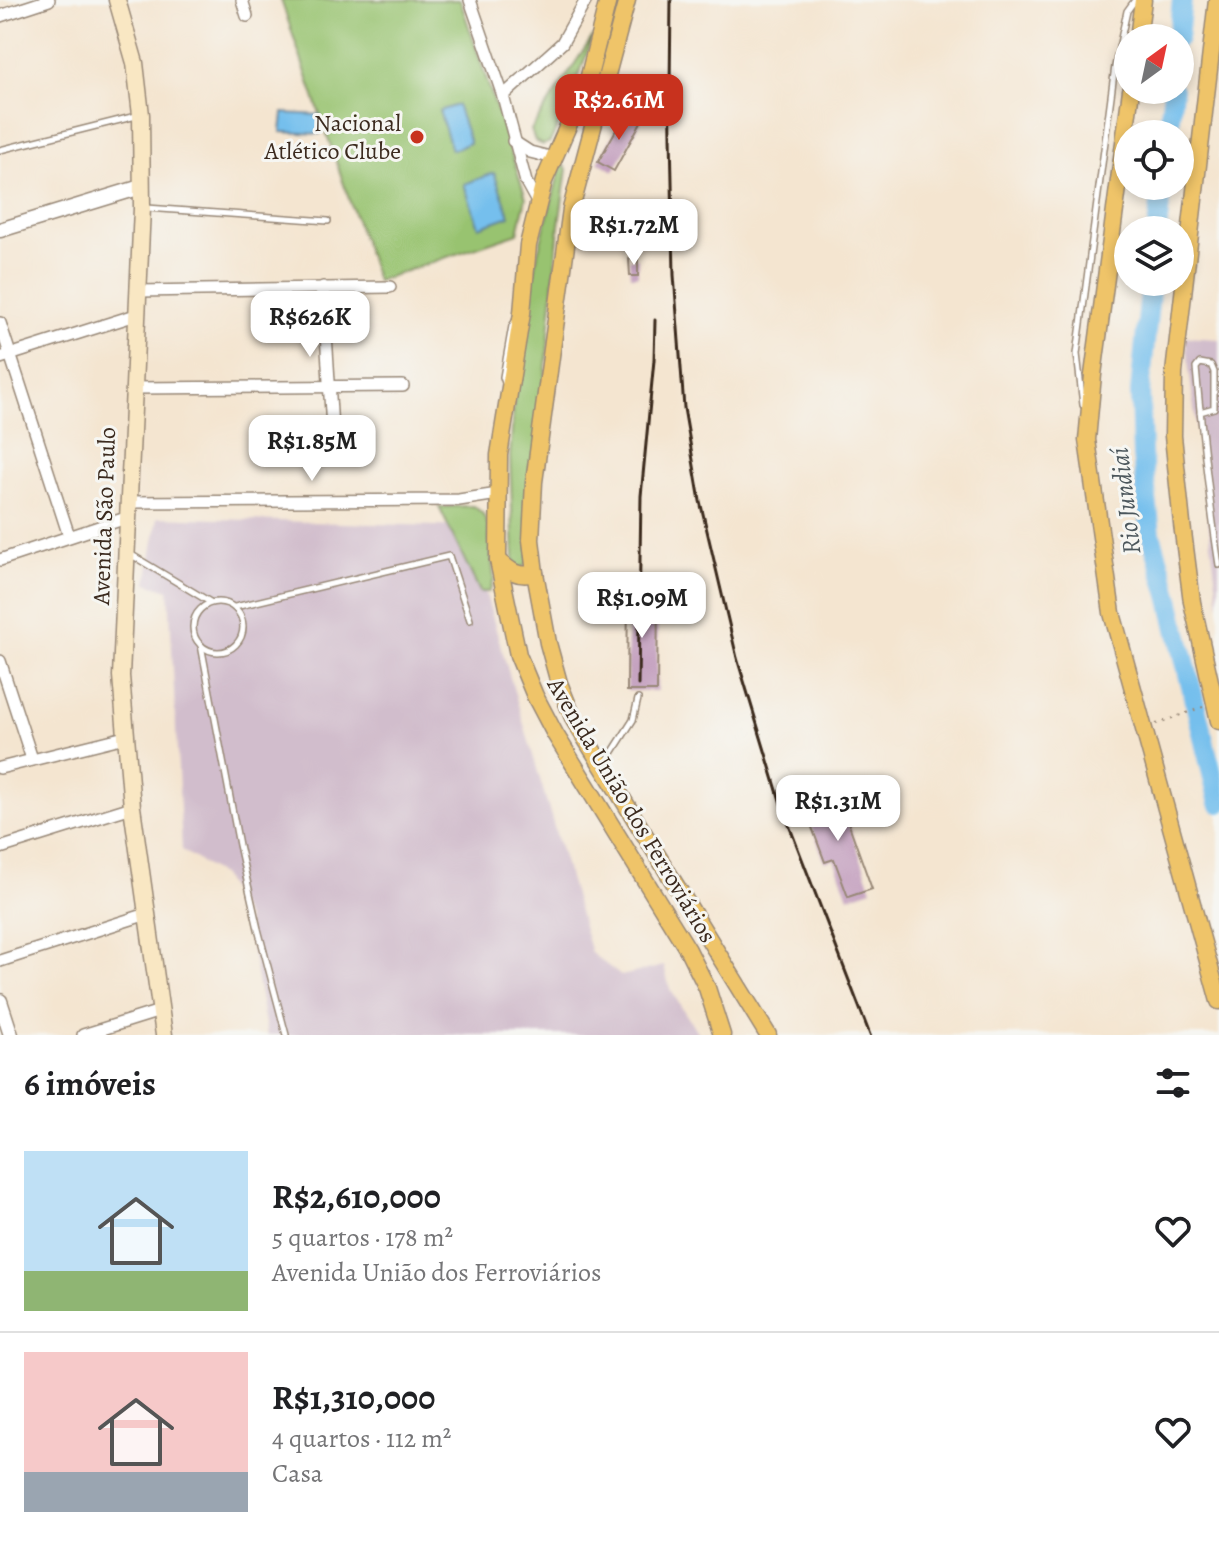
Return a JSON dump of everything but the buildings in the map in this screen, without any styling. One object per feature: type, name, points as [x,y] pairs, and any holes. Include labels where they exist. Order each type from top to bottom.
[{"type":"main road","name":"Avenida São Paulo","points":[[117,0],[135,63],[141,115],[142,208],[121,676],[132,807],[164,1035]]},
{"type":"main road","name":"Avenida União dos Ferroviários","points":[[608,0],[588,80],[537,202],[528,245],[522,313],[499,455],[498,560],[518,655],[535,696],[555,734],[688,950],[707,988],[722,1035]]},
{"type":"main road","name":"Avenida União dos Ferroviários","points":[[627,0],[575,187],[534,482],[531,540],[535,573],[548,643],[574,720],[768,1035]]},
{"type":"main road","points":[[1140,24],[1143,0]]},
{"type":"main road","points":[[1217,0],[1174,373],[1173,436],[1192,602],[1219,721]]},
{"type":"main road","points":[[1129,104],[1087,440],[1112,613],[1219,1001]]},
{"type":"main road","points":[[554,158],[566,158],[574,164],[575,187]]},
{"type":"main road","points":[[498,560],[515,574],[535,573]]},
{"type":"street","points":[[0,16],[49,0]]},
{"type":"street","points":[[242,0],[247,16]]},
{"type":"street","points":[[471,0],[503,96],[526,182],[537,202]]},
{"type":"street","points":[[503,96],[562,43],[586,0]]},
{"type":"street","points":[[513,141],[530,152],[554,158]]},
{"type":"street","points":[[0,230],[141,187]]},
{"type":"street","points":[[323,287],[332,428]]},
{"type":"street","points":[[138,291],[390,287]]},
{"type":"street","points":[[5,357],[139,314]]},
{"type":"street","points":[[0,323],[5,357],[69,536]]},
{"type":"street","points":[[134,388],[403,386]]},
{"type":"street","points":[[0,560],[69,536],[129,509],[459,500],[498,494]]},
{"type":"street","points":[[0,661],[32,759]]},
{"type":"street","points":[[0,768],[125,737]]},
{"type":"street","points":[[0,848],[132,807]]},
{"type":"street","points":[[0,961],[147,914]]},
{"type":"street","points":[[0,1001],[11,1035]]},
{"type":"street","points":[[83,1035],[160,1011]]},
{"type":"lane","points":[[1087,440],[1077,354],[1115,66],[1127,11],[1135,0]]},
{"type":"lane","points":[[0,150],[141,115]]},
{"type":"lane","points":[[142,208],[328,221]]},
{"type":"lane","points":[[1200,412],[1214,408],[1214,372],[1211,365],[1200,363],[1196,368],[1200,412],[1219,565]]},
{"type":"lane","points":[[126,551],[210,602]]},
{"type":"lane","points":[[235,607],[449,556],[470,620]]},
{"type":"lane","points":[[223,601],[235,607],[242,619],[243,632],[237,644],[226,651],[213,652],[201,645],[193,634],[193,621],[199,609],[210,602],[223,601]]},
{"type":"lane","points":[[201,645],[239,845],[286,1035]]},
{"type":"lane","points":[[602,769],[633,720],[638,699]]},
{"type":"path","points":[[1144,729],[1205,706]]},
{"type":"shaded area","points":[[1185,337],[1219,339],[1219,606]]},
{"type":"shaded area","points":[[158,517],[466,527],[591,953],[621,976],[664,966],[670,989],[699,1035],[267,1035],[246,918],[222,876],[182,850],[169,590],[147,583]]},
{"type":"green space","name":"Nacional Atlético Clube","points":[[281,0],[460,0],[526,198],[518,233],[377,281]]},
{"type":"green space","points":[[593,36],[571,98],[550,142],[543,145],[535,141],[531,130]]},
{"type":"green space","points":[[561,166],[567,169],[559,225],[528,563],[522,568],[517,567],[514,560],[510,457],[515,389],[538,252]]},
{"type":"green space","points":[[474,506],[483,514],[488,526],[494,579],[489,592],[480,592],[439,507]]},
{"type":"water","points":[[457,105],[470,143],[452,150],[439,111]]},
{"type":"water","points":[[283,113],[321,115],[320,134],[281,132]]},
{"type":"water","points":[[494,173],[510,216],[479,227],[464,184]]},
{"type":"waterway","name":"Rio Jundiaí","points":[[1179,24],[1182,0]]},
{"type":"waterway","name":"Rio Jundiaí","points":[[1170,120],[1171,104]]},
{"type":"waterway","name":"Rio Jundiaí","points":[[1159,216],[1160,200]]},
{"type":"waterway","name":"Rio Jundiaí","points":[[1150,296],[1140,392],[1142,455],[1151,534],[1169,595],[1219,803]]},
{"type":"railway","points":[[671,0],[674,275],[684,408],[700,501],[737,658],[782,807],[870,1035]]},
{"type":"railway","points":[[638,685],[641,496],[655,320]]},
{"type":"place","name":"Nacional Atlético Clube","points":[[417,137]]}]
